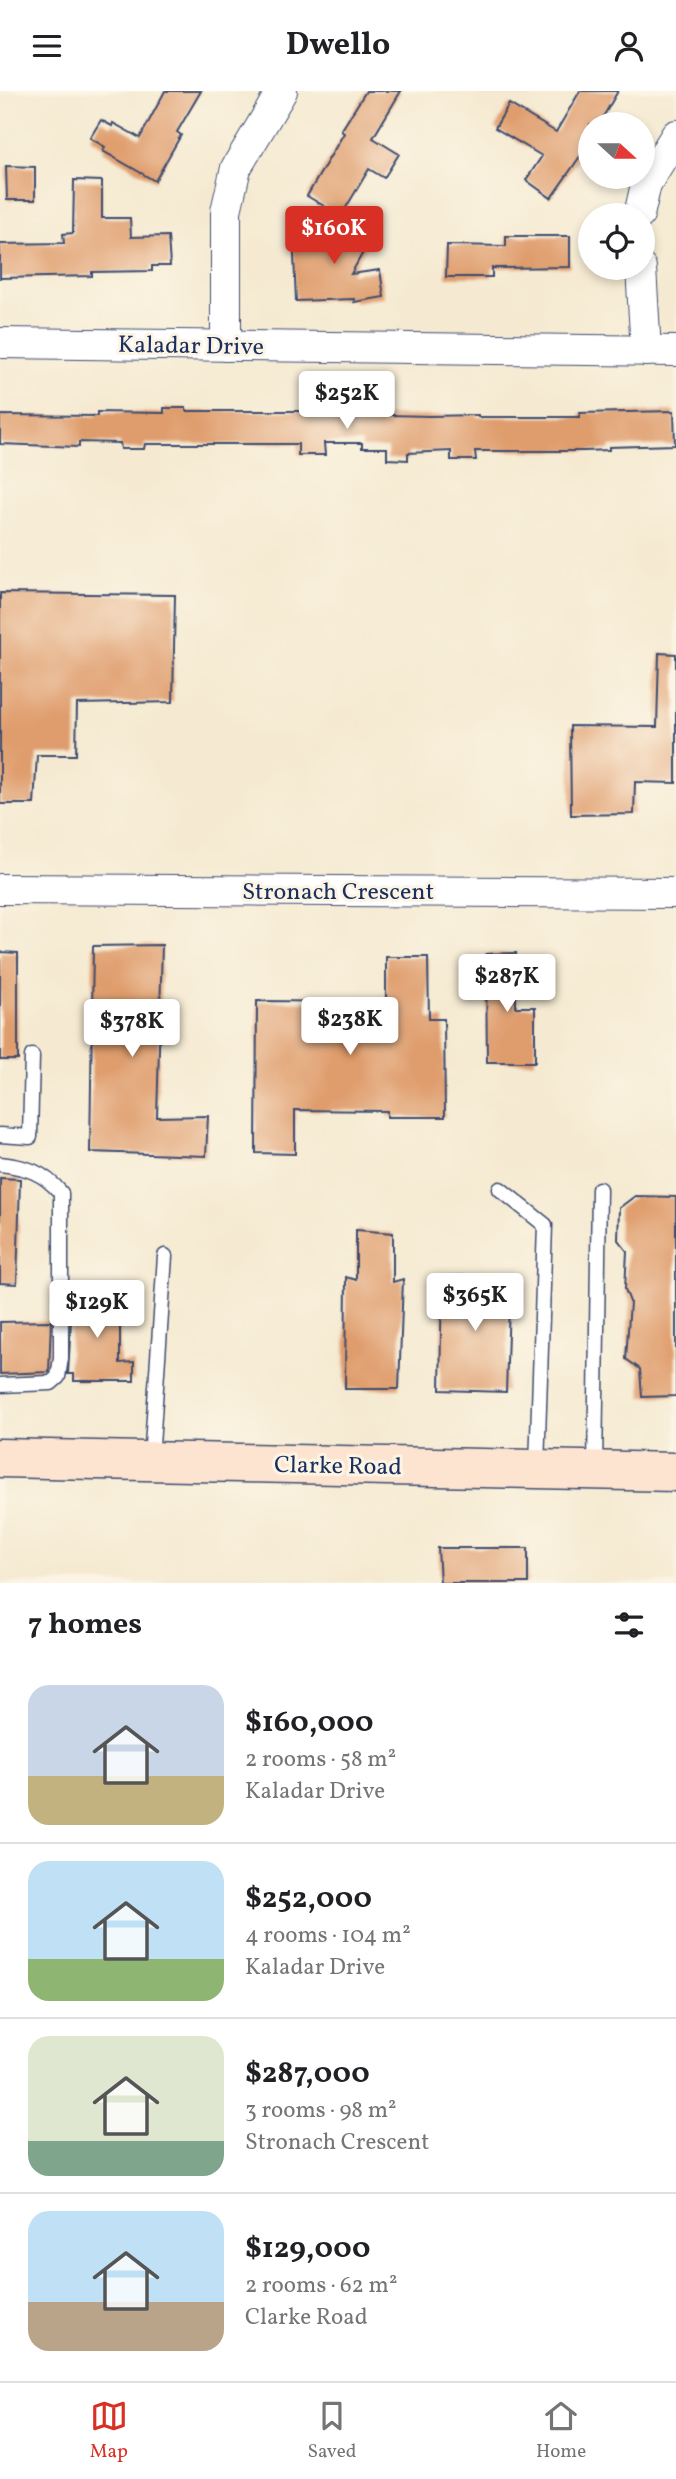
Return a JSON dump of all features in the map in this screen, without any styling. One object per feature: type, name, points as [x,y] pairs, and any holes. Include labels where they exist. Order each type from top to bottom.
[{"type":"main road","name":"Clarke Road","points":[[0,1458],[676,1472]]},
{"type":"street","points":[[226,346],[226,211],[236,168],[282,91]]},
{"type":"street","points":[[642,203],[646,184],[676,135]]},
{"type":"street","points":[[642,280],[646,351]]},
{"type":"street","name":"Kaladar Drive","points":[[0,343],[676,351]]},
{"type":"street","name":"Stronach Crescent","points":[[0,889],[676,893]]},
{"type":"lane","points":[[0,1135],[30,1137],[32,1056]]},
{"type":"lane","points":[[0,1164],[28,1168],[51,1182],[61,1193],[61,1358],[58,1377],[51,1383],[0,1385]]},
{"type":"lane","points":[[500,1189],[545,1224],[537,1469]]},
{"type":"lane","points":[[595,1471],[599,1189]]},
{"type":"lane","points":[[151,1461],[165,1257]]},
{"type":"building","points":[[165,91],[201,91],[177,132],[181,135],[155,181],[103,151],[105,147],[90,138],[101,120],[112,126],[113,123],[140,138]]},
{"type":"building","points":[[366,91],[401,91],[373,138],[399,154],[384,178],[369,169],[341,216],[307,196],[344,133],[341,131]]},
{"type":"building","points":[[580,91],[618,91],[606,112],[578,112],[578,159],[551,198],[526,180],[542,156],[495,128],[509,104],[556,132]]},
{"type":"building","points":[[6,166],[35,167],[35,200],[7,200]]},
{"type":"building","points":[[74,180],[102,181],[102,218],[130,218],[131,237],[168,236],[170,266],[152,266],[152,271],[92,272],[92,276],[0,278],[0,244],[64,243],[63,234],[73,233]]},
{"type":"building","points":[[376,229],[351,274],[380,270],[384,297],[354,302],[354,299],[296,301],[293,232]]},
{"type":"building","points":[[506,236],[570,236],[570,267],[492,268],[492,277],[446,277],[447,245],[506,246]]},
{"type":"building","points":[[164,408],[186,408],[186,411],[346,411],[346,414],[478,417],[580,417],[580,413],[674,411],[675,445],[609,447],[609,450],[584,451],[475,451],[476,460],[451,460],[451,451],[408,453],[408,460],[387,459],[387,448],[362,448],[362,443],[324,443],[325,455],[298,455],[298,444],[145,444],[144,449],[121,449],[120,443],[79,442],[79,447],[0,444],[0,415],[97,416],[97,412],[164,413]]},
{"type":"building","points":[[0,593],[175,595],[173,702],[77,704],[76,755],[37,755],[34,804],[0,804]]},
{"type":"building","points":[[659,653],[676,654],[676,783],[635,782],[634,814],[571,815],[570,726],[657,727]]},
{"type":"building","points":[[162,945],[157,1117],[208,1116],[206,1156],[90,1152],[93,946]]},
{"type":"building","points":[[0,952],[18,953],[18,1060],[0,1060]]},
{"type":"building","points":[[516,953],[516,1007],[535,1007],[535,1062],[487,1062],[486,954]]},
{"type":"building","points":[[386,957],[428,957],[429,1019],[444,1019],[445,1117],[387,1117],[387,1111],[295,1110],[295,1154],[256,1153],[257,1001],[386,1002]]},
{"type":"building","points":[[0,1178],[20,1179],[17,1284],[0,1283]]},
{"type":"building","points":[[635,1196],[676,1197],[676,1396],[642,1397],[640,1369],[626,1359],[630,1302],[625,1289],[627,1251],[618,1240],[619,1208]]},
{"type":"building","points":[[356,1230],[393,1233],[393,1282],[403,1279],[399,1389],[345,1389],[346,1277],[356,1280]]},
{"type":"building","points":[[510,1275],[506,1392],[440,1390],[442,1276]]},
{"type":"building","points":[[74,1293],[120,1294],[120,1363],[134,1362],[134,1381],[74,1381],[74,1374],[68,1374]]},
{"type":"building","points":[[51,1321],[49,1372],[0,1374],[0,1322]]},
{"type":"building","points":[[438,1548],[528,1548],[528,1583],[440,1583]]}]
